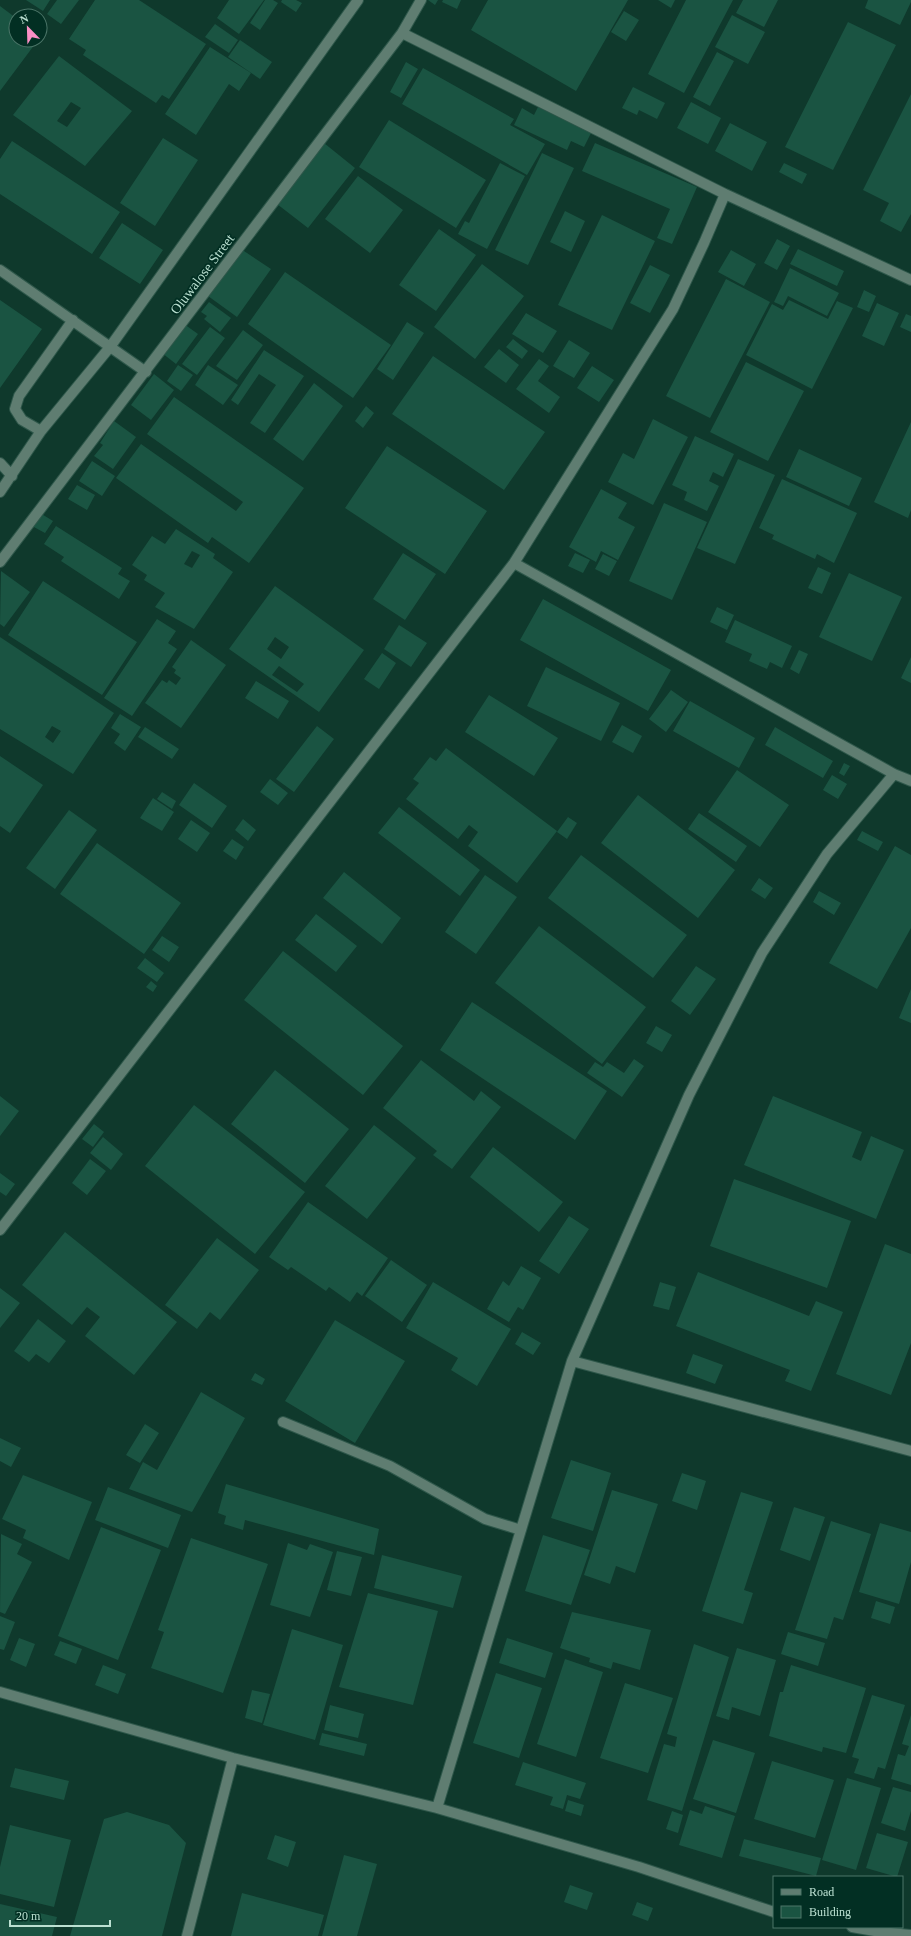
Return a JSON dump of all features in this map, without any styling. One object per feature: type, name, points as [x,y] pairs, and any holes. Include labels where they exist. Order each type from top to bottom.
[{"type":"street","points":[[0,492],[41,431],[110,347],[358,0]]},
{"type":"street","name":"Oluwalose Street","points":[[0,562],[146,372],[402,33],[421,0]]},
{"type":"street","points":[[402,33],[724,194],[911,280]]},
{"type":"street","points":[[0,1230],[514,563],[673,309],[704,243],[724,194]]},
{"type":"street","points":[[0,270],[146,372]]},
{"type":"street","points":[[41,431],[22,420],[15,409],[19,396],[73,320]]},
{"type":"street","points":[[0,463],[12,476]]},
{"type":"street","points":[[514,563],[894,774],[911,781]]},
{"type":"street","points":[[437,1808],[572,1362],[689,1096],[762,953],[827,854],[894,774]]},
{"type":"street","points":[[572,1362],[911,1451]]},
{"type":"street","points":[[283,1422],[390,1466],[484,1519],[521,1530]]},
{"type":"street","points":[[0,1692],[233,1758],[437,1808],[639,1867],[773,1912]]},
{"type":"street","points":[[187,1936],[233,1758]]},
{"type":"street","points":[[858,1928],[911,1935]]},
{"type":"building","points":[[26,0],[50,0],[45,8],[38,8]]},
{"type":"building","points":[[57,0],[79,0],[61,24],[48,15]]},
{"type":"building","points":[[95,0],[139,0],[206,44],[169,99],[162,95],[156,103],[83,55],[86,50],[69,39]]},
{"type":"building","points":[[229,0],[264,0],[239,34],[217,18]]},
{"type":"building","points":[[265,0],[273,0],[278,3],[260,30],[250,23]]},
{"type":"building","points":[[282,0],[296,0],[302,3],[296,12],[281,2]]},
{"type":"building","points":[[428,0],[438,0],[435,5]]},
{"type":"building","points":[[443,0],[461,0],[457,9],[442,2]]},
{"type":"building","points":[[488,0],[628,0],[576,91],[471,30]]},
{"type":"building","points":[[658,0],[675,0],[671,8]]},
{"type":"building","points":[[686,0],[733,0],[684,93],[648,74]]},
{"type":"building","points":[[743,0],[778,0],[764,27],[736,13]]},
{"type":"building","points":[[868,0],[911,0],[911,2],[900,25],[865,8]]},
{"type":"building","points":[[0,6],[8,12],[8,48],[32,48],[0,91]]},
{"type":"building","points":[[624,11],[639,20],[626,41],[611,32]]},
{"type":"building","points":[[732,15],[765,32],[748,64],[715,47]]},
{"type":"building","points":[[848,22],[896,45],[833,170],[785,147]]},
{"type":"building","points":[[215,24],[238,40],[229,53],[205,37]]},
{"type":"building","points":[[240,40],[272,62],[260,79],[228,57]]},
{"type":"building","points":[[210,47],[251,73],[239,91],[229,84],[196,135],[165,114]]},
{"type":"building","points":[[717,52],[734,61],[710,106],[693,97]]},
{"type":"building","points":[[59,56],[132,111],[85,166],[13,115]],"holes":[[[71,102],[81,108],[67,127],[57,121]]]},
{"type":"building","points":[[406,62],[418,69],[401,98],[390,92]]},
{"type":"building","points":[[423,68],[514,119],[510,125],[545,144],[527,175],[402,104]]},
{"type":"building","points":[[633,87],[665,103],[657,119],[639,110],[637,115],[622,108]]},
{"type":"building","points":[[911,94],[911,214],[901,232],[880,221],[889,203],[863,190]]},
{"type":"building","points":[[691,102],[721,118],[708,144],[677,128]]},
{"type":"building","points":[[538,107],[591,133],[584,147],[571,141],[567,150],[514,125],[522,108],[534,115]]},
{"type":"building","points":[[389,120],[486,180],[456,228],[359,167]]},
{"type":"building","points":[[730,123],[767,142],[752,171],[715,151]]},
{"type":"building","points":[[163,138],[198,160],[155,226],[120,203]]},
{"type":"building","points":[[12,141],[120,212],[92,254],[0,194],[0,159]]},
{"type":"building","points":[[324,143],[355,168],[308,228],[277,204]]},
{"type":"building","points":[[595,143],[697,187],[672,244],[657,238],[670,209],[582,171]]},
{"type":"building","points":[[542,153],[574,168],[528,265],[495,250]]},
{"type":"building","points":[[500,163],[525,176],[487,249],[458,234],[465,221],[469,223]]},
{"type":"building","points":[[784,163],[807,174],[802,184],[779,172]]},
{"type":"building","points":[[358,176],[403,210],[370,253],[325,219]]},
{"type":"building","points":[[565,211],[585,221],[571,252],[550,242]]},
{"type":"building","points":[[602,215],[655,241],[612,330],[558,305]]},
{"type":"building","points":[[122,223],[163,250],[140,284],[99,258]]},
{"type":"building","points":[[439,229],[476,255],[436,311],[399,285]]},
{"type":"building","points":[[777,239],[790,246],[777,270],[764,263]]},
{"type":"building","points":[[241,249],[271,269],[237,317],[208,296]]},
{"type":"building","points":[[798,249],[844,271],[837,286],[790,264]]},
{"type":"building","points":[[731,250],[756,264],[744,286],[718,272]]},
{"type":"building","points":[[482,264],[524,296],[475,359],[434,327]]},
{"type":"building","points":[[650,265],[670,275],[650,313],[630,303]]},
{"type":"building","points":[[790,268],[839,293],[827,316],[788,296],[783,306],[774,302]]},
{"type":"building","points":[[285,272],[391,345],[353,398],[248,324]]},
{"type":"building","points":[[726,279],[770,302],[710,418],[666,396]]},
{"type":"building","points":[[864,290],[876,296],[869,312],[857,307]]},
{"type":"building","points":[[0,300],[42,329],[0,388]]},
{"type":"building","points":[[789,300],[828,319],[837,301],[853,308],[812,389],[746,355],[772,304],[783,310]]},
{"type":"building","points":[[209,302],[231,318],[220,332],[204,319],[207,316],[201,312]]},
{"type":"building","points":[[877,303],[899,313],[884,346],[862,336]]},
{"type":"building","points":[[526,313],[557,331],[543,353],[512,334]]},
{"type":"building","points":[[906,314],[911,316],[911,332],[900,327]]},
{"type":"building","points":[[407,322],[424,333],[393,380],[377,369]]},
{"type":"building","points":[[184,324],[198,334],[176,364],[162,353]]},
{"type":"building","points":[[210,327],[225,338],[197,375],[182,364]]},
{"type":"building","points":[[243,330],[263,345],[237,380],[216,366]]},
{"type":"building","points":[[513,339],[528,351],[522,359],[506,347]]},
{"type":"building","points":[[569,340],[590,353],[574,378],[553,366]]},
{"type":"building","points":[[499,349],[519,365],[506,383],[484,367]]},
{"type":"building","points":[[264,350],[304,376],[265,433],[250,423],[276,385],[259,374],[238,405],[231,400]]},
{"type":"building","points":[[433,356],[545,432],[504,490],[392,414]]},
{"type":"building","points":[[539,359],[549,366],[538,381],[560,397],[549,413],[516,389]]},
{"type":"building","points":[[746,362],[804,391],[768,461],[710,432]]},
{"type":"building","points":[[178,365],[193,375],[181,391],[167,381]]},
{"type":"building","points":[[208,365],[238,385],[223,405],[195,385]]},
{"type":"building","points":[[592,366],[614,380],[599,402],[577,388]]},
{"type":"building","points":[[154,374],[174,390],[151,420],[131,405]]},
{"type":"building","points":[[314,383],[343,406],[303,461],[273,439]]},
{"type":"building","points":[[174,397],[304,488],[249,563],[212,537],[208,543],[116,478],[141,444],[236,511],[243,502],[147,434]]},
{"type":"building","points":[[366,406],[374,413],[363,428],[355,421]]},
{"type":"building","points":[[653,419],[688,437],[653,505],[608,482],[623,453],[634,459]]},
{"type":"building","points":[[114,421],[136,437],[113,469],[94,456],[103,445],[100,443]]},
{"type":"building","points":[[911,422],[911,510],[908,518],[874,502]]},
{"type":"building","points":[[695,436],[734,454],[723,477],[713,472],[709,481],[719,486],[707,511],[684,500],[687,492],[672,485]]},
{"type":"building","points":[[387,446],[487,511],[445,574],[345,508]]},
{"type":"building","points":[[799,449],[862,478],[849,506],[786,477]]},
{"type":"building","points":[[738,459],[775,475],[735,564],[697,548]]},
{"type":"building","points":[[92,461],[115,476],[102,496],[79,481]]},
{"type":"building","points":[[782,479],[857,513],[834,563],[817,554],[815,559],[772,539],[774,535],[759,528]]},
{"type":"building","points":[[77,485],[95,495],[87,510],[68,499]]},
{"type":"building","points":[[601,489],[627,503],[618,518],[635,527],[618,560],[601,551],[596,562],[569,547]]},
{"type":"building","points":[[664,503],[707,522],[672,600],[629,581]]},
{"type":"building","points":[[40,513],[53,521],[45,533],[32,526]]},
{"type":"building","points":[[56,526],[122,568],[118,574],[130,581],[119,599],[61,561],[64,557],[44,544]]},
{"type":"building","points":[[176,529],[215,554],[213,558],[233,572],[194,629],[155,607],[165,593],[144,580],[147,575],[132,565],[152,536],[165,544]],"holes":[[[192,551],[200,555],[192,568],[184,564]]]},
{"type":"building","points":[[403,553],[436,574],[405,620],[373,599]]},
{"type":"building","points":[[575,553],[590,560],[583,573],[568,566]]},
{"type":"building","points":[[603,554],[617,561],[609,576],[595,569]]},
{"type":"building","points":[[818,567],[831,573],[822,594],[808,588]]},
{"type":"building","points":[[1,571],[30,592],[4,627],[0,624]]},
{"type":"building","points":[[849,573],[902,597],[872,661],[819,637]]},
{"type":"building","points":[[43,581],[137,642],[102,695],[8,635]]},
{"type":"building","points":[[275,586],[364,650],[319,712],[229,649]],"holes":[[[275,637],[289,647],[281,659],[267,649]],[[279,666],[304,684],[297,692],[272,675]]]},
{"type":"building","points":[[543,599],[671,670],[648,711],[520,640]]},
{"type":"building","points":[[717,607],[734,615],[727,630],[710,622]]},
{"type":"building","points":[[157,619],[176,631],[168,643],[177,649],[132,716],[104,698]]},
{"type":"building","points":[[735,620],[792,646],[782,668],[770,662],[767,669],[749,661],[752,654],[725,642]]},
{"type":"building","points":[[399,625],[427,643],[411,667],[384,649]]},
{"type":"building","points":[[0,637],[114,713],[73,774],[0,729]],"holes":[[[52,726],[61,731],[53,743],[45,737]]]},
{"type":"building","points":[[191,640],[226,665],[181,728],[145,703],[162,680],[167,683],[169,680],[176,685],[181,678],[174,673],[176,670],[172,667]]},
{"type":"building","points":[[799,650],[808,654],[799,674],[790,669]]},
{"type":"building","points":[[382,653],[396,663],[379,689],[364,679]]},
{"type":"building","points":[[911,657],[911,683],[901,678]]},
{"type":"building","points":[[546,667],[620,703],[601,741],[527,706]]},
{"type":"building","points":[[256,681],[289,701],[278,719],[245,698]]},
{"type":"building","points":[[671,690],[688,702],[666,732],[649,719]]},
{"type":"building","points":[[489,695],[558,738],[534,776],[465,732]]},
{"type":"building","points":[[690,701],[755,738],[739,768],[673,731]]},
{"type":"building","points":[[120,714],[141,727],[125,751],[114,743],[120,734],[111,728]]},
{"type":"building","points":[[622,725],[642,736],[633,753],[612,742]]},
{"type":"building","points":[[317,726],[334,739],[294,792],[276,779]]},
{"type":"building","points":[[145,727],[179,749],[172,759],[138,737]]},
{"type":"building","points":[[775,727],[833,761],[823,778],[765,745]]},
{"type":"building","points":[[446,748],[557,831],[517,883],[468,846],[478,832],[469,825],[458,839],[406,799],[419,783],[413,779],[430,757],[436,761]]},
{"type":"building","points":[[0,756],[43,785],[10,833],[0,826]]},
{"type":"building","points":[[844,763],[850,766],[844,776],[839,773]]},
{"type":"building","points":[[737,770],[789,805],[760,847],[708,812]]},
{"type":"building","points":[[832,775],[847,784],[838,799],[823,790]]},
{"type":"building","points":[[270,779],[288,793],[278,805],[260,792]]},
{"type":"building","points":[[194,783],[227,806],[212,828],[179,805]]},
{"type":"building","points":[[162,792],[176,801],[172,809],[157,799]]},
{"type":"building","points":[[638,795],[735,870],[698,918],[601,843]]},
{"type":"building","points":[[153,798],[174,812],[162,831],[140,818]]},
{"type":"building","points":[[399,807],[480,870],[460,896],[378,833]]},
{"type":"building","points":[[69,810],[97,830],[55,889],[26,868]]},
{"type":"building","points":[[699,813],[747,846],[736,862],[688,829]]},
{"type":"building","points":[[568,817],[577,823],[567,839],[557,832]]},
{"type":"building","points":[[243,819],[256,830],[248,841],[235,830]]},
{"type":"building","points":[[191,820],[210,833],[197,852],[178,839]]},
{"type":"building","points":[[862,831],[883,842],[878,851],[857,840]]},
{"type":"building","points":[[232,839],[244,847],[236,860],[223,851]]},
{"type":"building","points":[[97,843],[181,903],[144,954],[60,894]]},
{"type":"building","points":[[895,846],[911,855],[911,928],[877,989],[829,963]]},
{"type":"building","points":[[581,855],[687,935],[653,978],[548,898]]},
{"type":"building","points":[[344,872],[401,918],[382,944],[323,898]]},
{"type":"building","points":[[485,875],[517,897],[476,954],[445,932]]},
{"type":"building","points":[[759,878],[773,888],[765,899],[751,890]]},
{"type":"building","points":[[819,891],[841,903],[834,915],[813,902]]},
{"type":"building","points":[[316,914],[357,946],[336,972],[295,940]]},
{"type":"building","points":[[539,926],[646,1007],[602,1064],[495,983]]},
{"type":"building","points":[[162,936],[179,947],[169,962],[152,950]]},
{"type":"building","points":[[283,951],[403,1046],[363,1095],[244,1000]]},
{"type":"building","points":[[145,958],[164,973],[157,982],[137,968]]},
{"type":"building","points":[[696,966],[716,979],[690,1015],[671,1001]]},
{"type":"building","points":[[151,981],[157,986],[153,992],[146,987]]},
{"type":"building","points":[[911,989],[911,1023],[899,1018]]},
{"type":"building","points":[[472,1002],[607,1091],[575,1140],[440,1050]]},
{"type":"building","points":[[656,1026],[672,1035],[662,1052],[646,1043]]},
{"type":"building","points":[[634,1059],[644,1066],[622,1097],[587,1073],[595,1062],[603,1067],[607,1062],[624,1073]]},
{"type":"building","points":[[421,1060],[474,1101],[481,1091],[501,1107],[452,1169],[433,1155],[437,1151],[383,1108]]},
{"type":"building","points":[[275,1070],[349,1129],[305,1183],[231,1124]]},
{"type":"building","points":[[0,1096],[19,1111],[0,1136]]},
{"type":"building","points":[[773,1096],[862,1132],[852,1157],[861,1161],[871,1136],[904,1150],[876,1219],[744,1165]]},
{"type":"building","points":[[194,1105],[305,1192],[255,1254],[145,1166]]},
{"type":"building","points":[[94,1124],[104,1132],[93,1147],[82,1139]]},
{"type":"building","points":[[374,1125],[416,1158],[367,1219],[325,1186]]},
{"type":"building","points":[[103,1137],[123,1154],[111,1170],[90,1153]]},
{"type":"building","points":[[493,1147],[563,1202],[539,1232],[470,1177]]},
{"type":"building","points":[[90,1159],[106,1171],[87,1195],[72,1183]]},
{"type":"building","points":[[0,1173],[15,1184],[6,1196],[0,1192]]},
{"type":"building","points":[[734,1179],[851,1221],[827,1288],[710,1246]]},
{"type":"building","points":[[308,1202],[388,1258],[362,1296],[357,1292],[350,1302],[329,1287],[326,1291],[291,1267],[288,1270],[269,1257]]},
{"type":"building","points":[[569,1216],[589,1229],[559,1274],[539,1261]]},
{"type":"building","points":[[65,1232],[177,1322],[134,1375],[85,1336],[100,1317],[87,1307],[72,1325],[22,1285]]},
{"type":"building","points":[[217,1238],[259,1270],[220,1320],[210,1312],[197,1329],[165,1305]]},
{"type":"building","points":[[885,1244],[911,1254],[911,1343],[891,1395],[836,1374]]},
{"type":"building","points":[[391,1260],[427,1285],[402,1322],[365,1296]]},
{"type":"building","points":[[521,1266],[541,1278],[523,1310],[518,1307],[509,1322],[487,1309],[503,1281],[509,1286]]},
{"type":"building","points":[[698,1272],[809,1316],[816,1301],[843,1312],[811,1391],[785,1381],[790,1370],[676,1326]]},
{"type":"building","points":[[433,1282],[511,1329],[477,1386],[451,1370],[458,1358],[406,1328]]},
{"type":"building","points":[[660,1282],[676,1287],[669,1310],[653,1306]]},
{"type":"building","points":[[0,1288],[20,1303],[0,1328]]},
{"type":"building","points":[[38,1319],[66,1341],[49,1363],[36,1354],[29,1362],[14,1351]]},
{"type":"building","points":[[335,1320],[405,1361],[355,1443],[285,1401]]},
{"type":"building","points":[[522,1332],[541,1343],[533,1355],[515,1344]]},
{"type":"building","points":[[693,1354],[723,1365],[715,1384],[686,1373]]},
{"type":"building","points":[[255,1373],[265,1379],[262,1385],[251,1380]]},
{"type":"building","points":[[201,1392],[245,1418],[192,1512],[129,1489],[143,1462],[157,1470]]},
{"type":"building","points":[[145,1424],[159,1433],[140,1463],[126,1455]]},
{"type":"building","points":[[0,1438],[21,1448],[11,1467],[0,1461]]},
{"type":"building","points":[[571,1460],[611,1473],[593,1531],[551,1518]]},
{"type":"building","points":[[682,1473],[706,1481],[697,1510],[672,1501]]},
{"type":"building","points":[[23,1475],[92,1502],[69,1560],[23,1538],[26,1530],[2,1519]]},
{"type":"building","points":[[226,1484],[379,1529],[374,1555],[245,1520],[243,1530],[224,1524],[226,1516],[218,1513]]},
{"type":"building","points":[[108,1487],[181,1515],[168,1548],[95,1520]]},
{"type":"building","points":[[612,1490],[658,1504],[635,1573],[616,1566],[610,1584],[584,1575]]},
{"type":"building","points":[[741,1492],[773,1502],[744,1590],[753,1593],[743,1624],[702,1611]]},
{"type":"building","points":[[794,1507],[825,1517],[810,1561],[780,1550]]},
{"type":"building","points":[[831,1521],[871,1534],[843,1620],[834,1617],[827,1639],[795,1630]]},
{"type":"building","points":[[880,1523],[911,1532],[911,1562],[899,1604],[859,1592]]},
{"type":"building","points":[[101,1527],[161,1550],[118,1660],[58,1636]]},
{"type":"building","points":[[1,1534],[22,1544],[17,1554],[32,1562],[5,1614],[0,1612]]},
{"type":"building","points":[[543,1535],[590,1550],[571,1605],[525,1591]]},
{"type":"building","points":[[191,1538],[268,1564],[223,1693],[151,1668],[164,1632],[158,1630]]},
{"type":"building","points":[[288,1543],[307,1550],[310,1544],[333,1552],[310,1617],[270,1605]]},
{"type":"building","points":[[337,1551],[362,1557],[351,1596],[327,1590]]},
{"type":"building","points":[[382,1555],[462,1576],[453,1608],[374,1588]]},
{"type":"building","points":[[368,1593],[438,1611],[413,1705],[339,1687]]},
{"type":"building","points":[[876,1601],[895,1607],[890,1624],[871,1618]]},
{"type":"building","points":[[572,1612],[651,1630],[640,1670],[613,1662],[611,1669],[589,1662],[590,1658],[560,1648]]},
{"type":"building","points":[[0,1616],[15,1622],[4,1650],[0,1649]]},
{"type":"building","points":[[292,1629],[343,1645],[315,1740],[263,1725]]},
{"type":"building","points":[[788,1632],[825,1643],[818,1666],[781,1654]]},
{"type":"building","points":[[19,1638],[35,1644],[26,1667],[10,1660]]},
{"type":"building","points":[[507,1638],[553,1653],[545,1678],[499,1663]]},
{"type":"building","points":[[60,1641],[82,1649],[76,1664],[54,1655]]},
{"type":"building","points":[[694,1644],[729,1657],[682,1811],[647,1800],[664,1744],[675,1747],[677,1737],[667,1734]]},
{"type":"building","points":[[737,1648],[776,1660],[760,1716],[732,1707],[729,1720],[716,1716]]},
{"type":"building","points":[[565,1659],[603,1672],[576,1757],[537,1744]]},
{"type":"building","points":[[103,1665],[126,1674],[118,1694],[95,1685]]},
{"type":"building","points":[[791,1665],[866,1688],[846,1753],[823,1747],[822,1752],[769,1736],[780,1692],[783,1692]]},
{"type":"building","points":[[496,1673],[542,1688],[519,1758],[473,1743]]},
{"type":"building","points":[[625,1683],[673,1698],[648,1773],[600,1758]]},
{"type":"building","points":[[252,1690],[270,1694],[262,1723],[245,1718]]},
{"type":"building","points":[[872,1695],[905,1705],[885,1769],[878,1767],[874,1779],[854,1773],[859,1759],[852,1757]]},
{"type":"building","points":[[330,1705],[364,1714],[358,1738],[324,1730]]},
{"type":"building","points":[[911,1715],[911,1785],[891,1779],[898,1754],[905,1756],[909,1746],[902,1744]]},
{"type":"building","points":[[322,1733],[367,1744],[364,1756],[319,1745]]},
{"type":"building","points":[[713,1740],[755,1753],[736,1813],[693,1799]]},
{"type":"building","points":[[772,1761],[834,1780],[815,1838],[754,1819]]},
{"type":"building","points":[[523,1762],[586,1783],[580,1799],[567,1795],[563,1809],[550,1805],[553,1797],[515,1785]]},
{"type":"building","points":[[15,1768],[69,1781],[64,1800],[10,1787]]},
{"type":"building","points":[[847,1778],[881,1788],[856,1870],[822,1860]]},
{"type":"building","points":[[893,1787],[911,1792],[911,1811],[905,1831],[881,1823]]},
{"type":"building","points":[[568,1800],[584,1805],[581,1816],[565,1811]]},
{"type":"building","points":[[705,1806],[735,1816],[722,1858],[679,1845],[690,1810],[702,1814]]},
{"type":"building","points":[[672,1811],[683,1815],[678,1833],[666,1829]]},
{"type":"building","points":[[127,1812],[169,1825],[186,1843],[162,1936],[70,1936],[104,1819]]},
{"type":"building","points":[[10,1825],[71,1840],[54,1907],[0,1894],[0,1867]]},
{"type":"building","points":[[877,1833],[908,1842],[897,1876],[866,1868]]},
{"type":"building","points":[[275,1835],[296,1842],[288,1867],[267,1859]]},
{"type":"building","points":[[744,1839],[821,1858],[816,1876],[739,1856]]},
{"type":"building","points":[[344,1855],[377,1864],[357,1936],[322,1936]]},
{"type":"building","points":[[570,1885],[593,1893],[587,1910],[564,1902]]},
{"type":"building","points":[[242,1893],[324,1915],[318,1936],[231,1936]]},
{"type":"building","points":[[637,1902],[653,1908],[648,1921],[632,1915]]},
{"type":"building","points":[[0,1904],[57,1917],[52,1936],[0,1936]]}]
